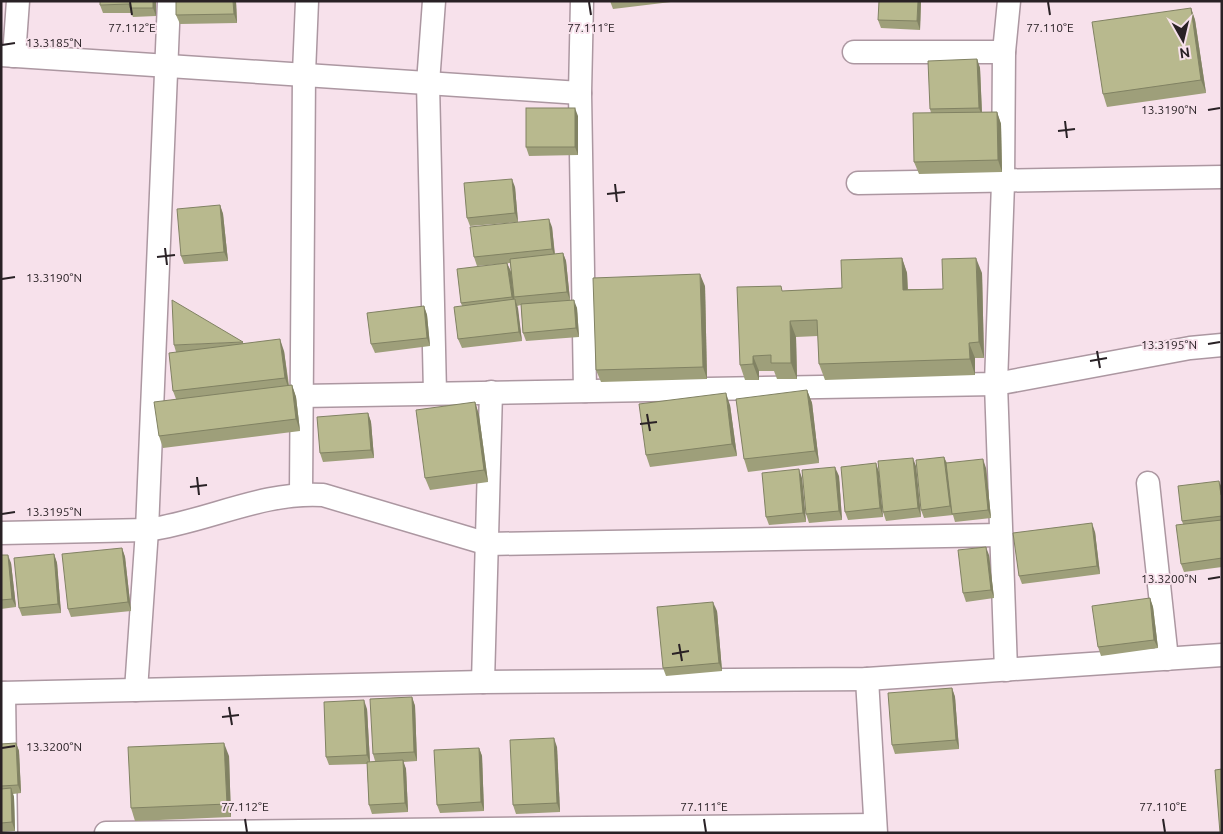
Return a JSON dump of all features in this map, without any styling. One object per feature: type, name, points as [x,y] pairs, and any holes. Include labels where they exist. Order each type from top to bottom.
[{"type":"street","points":[[18,1],[8,56],[304,73],[428,84],[580,93]]},
{"type":"street","points":[[136,690],[146,530],[168,65],[169,1]]},
{"type":"street","points":[[301,493],[304,73],[307,1]]},
{"type":"street","points":[[434,1],[428,84],[435,393]]},
{"type":"street","points":[[582,1],[580,93],[585,390]]},
{"type":"street","points":[[1006,670],[996,384],[1004,183],[1004,52],[1009,1]]},
{"type":"street","points":[[854,52],[1004,52]]},
{"type":"street","points":[[858,183],[1004,183],[1222,178]]},
{"type":"street","points":[[301,396],[996,384],[1190,348],[1222,345]]},
{"type":"street","points":[[483,682],[491,392]]},
{"type":"street","points":[[1148,482],[1167,659]]},
{"type":"street","points":[[1,532],[146,530],[169,527],[275,498],[301,493],[323,495],[488,544],[1001,534]]},
{"type":"street","points":[[6,833],[2,693],[483,682],[867,680],[1222,655]]},
{"type":"street","points":[[106,833],[876,829],[867,680]]},
{"type":"building","points":[[100,1],[153,1],[153,8],[130,8],[129,4],[100,5]]},
{"type":"building","points":[[176,1],[233,1],[234,14],[176,15]]},
{"type":"building","points":[[879,1],[918,1],[917,21],[878,20]]},
{"type":"building","points":[[1191,8],[1201,80],[1103,94],[1092,22]]},
{"type":"building","points":[[977,59],[979,108],[930,109],[928,61]]},
{"type":"building","points":[[526,108],[575,108],[575,147],[526,147]]},
{"type":"building","points":[[997,112],[998,160],[914,162],[913,113]]},
{"type":"building","points":[[512,179],[515,213],[467,218],[464,183]]},
{"type":"building","points":[[220,205],[224,252],[181,256],[177,209]]},
{"type":"building","points":[[549,219],[552,249],[474,257],[470,227]]},
{"type":"building","points":[[563,253],[567,292],[514,297],[510,259]]},
{"type":"building","points":[[902,258],[903,290],[943,289],[942,259],[976,258],[979,342],[969,343],[970,359],[819,364],[817,320],[790,321],[791,363],[771,363],[771,355],[753,356],[753,364],[740,365],[737,287],[781,286],[782,291],[842,288],[841,260]]},
{"type":"building","points":[[507,263],[512,297],[461,303],[457,269]]},
{"type":"building","points":[[700,274],[703,367],[596,370],[593,278]]},
{"type":"building","points":[[515,299],[519,332],[458,339],[454,307]]},
{"type":"building","points":[[172,300],[243,342],[174,345]]},
{"type":"building","points":[[574,300],[576,328],[523,333],[521,304]]},
{"type":"building","points":[[424,306],[427,338],[371,344],[367,313]]},
{"type":"building","points":[[280,339],[285,378],[173,391],[169,353]]},
{"type":"building","points":[[292,385],[296,419],[159,436],[154,402]]},
{"type":"building","points":[[807,390],[815,451],[744,459],[736,399]]},
{"type":"building","points":[[726,393],[732,444],[646,455],[639,404]]},
{"type":"building","points":[[475,402],[484,470],[425,478],[416,410]]},
{"type":"building","points":[[368,413],[371,450],[320,453],[317,417]]},
{"type":"building","points":[[944,457],[950,506],[921,510],[916,460]]},
{"type":"building","points":[[913,458],[918,508],[883,512],[878,461]]},
{"type":"building","points":[[983,459],[988,510],[952,514],[946,463]]},
{"type":"building","points":[[876,463],[880,508],[845,512],[841,467]]},
{"type":"building","points":[[835,467],[839,511],[806,514],[802,470]]},
{"type":"building","points":[[799,469],[803,513],[766,517],[762,473]]},
{"type":"building","points":[[1219,481],[1222,495],[1222,516],[1182,521],[1178,486]]},
{"type":"building","points":[[1222,520],[1222,558],[1181,564],[1176,525]]},
{"type":"building","points":[[1092,523],[1097,566],[1019,576],[1013,533]]},
{"type":"building","points":[[986,547],[991,590],[963,593],[958,550]]},
{"type":"building","points":[[122,548],[128,602],[68,609],[62,554]]},
{"type":"building","points":[[54,554],[58,604],[19,608],[14,558]]},
{"type":"building","points":[[1,555],[8,555],[12,599],[1,600]]},
{"type":"building","points":[[1150,598],[1154,640],[1098,647],[1092,606]]},
{"type":"building","points":[[713,602],[719,663],[663,668],[657,607]]},
{"type":"building","points":[[952,688],[956,740],[892,745],[888,693]]},
{"type":"building","points":[[412,697],[414,752],[373,754],[370,699]]},
{"type":"building","points":[[364,700],[367,755],[326,757],[324,702]]},
{"type":"building","points":[[554,738],[557,803],[513,805],[510,740]]},
{"type":"building","points":[[16,743],[18,785],[1,786],[1,744]]},
{"type":"building","points":[[224,743],[227,804],[131,808],[128,747]]},
{"type":"building","points":[[479,748],[481,802],[437,805],[434,750]]},
{"type":"building","points":[[403,760],[405,803],[369,805],[367,762]]},
{"type":"building","points":[[1222,769],[1222,833],[1220,833],[1215,770]]},
{"type":"building","points":[[11,788],[12,822],[1,823],[1,789]]}]
